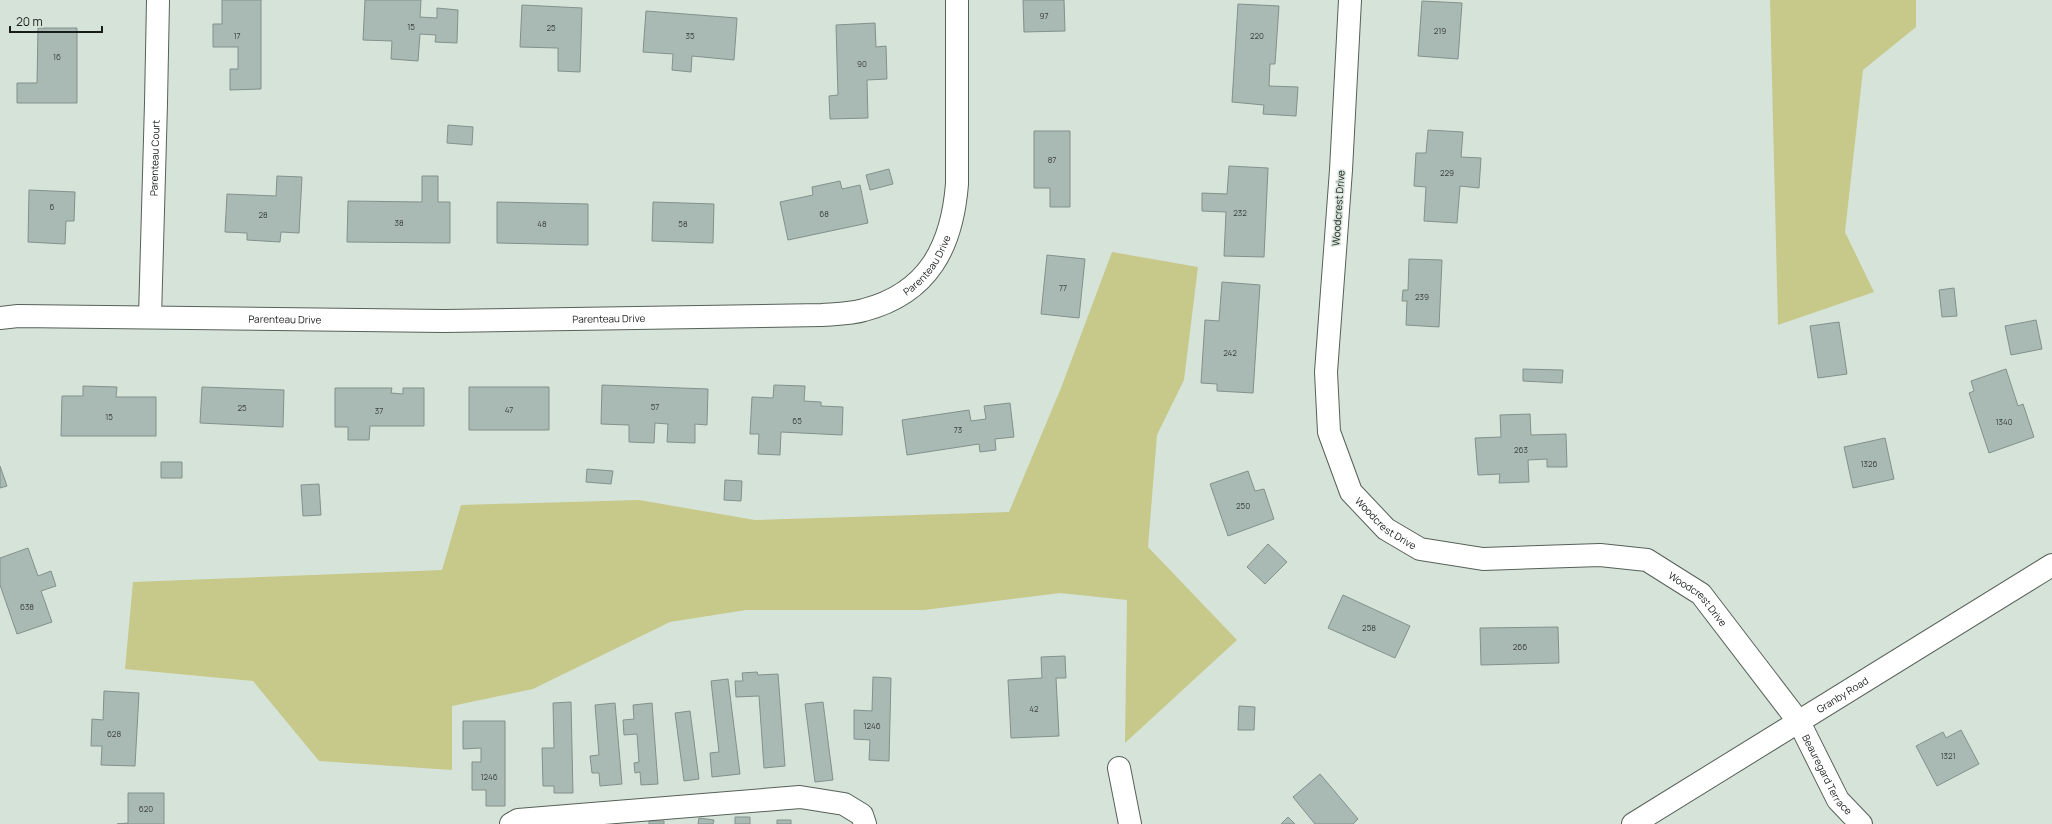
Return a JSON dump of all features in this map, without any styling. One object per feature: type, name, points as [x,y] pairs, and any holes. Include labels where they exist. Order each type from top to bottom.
[{"type":"street","name":"Parenteau Court","points":[[150,316],[158,0]]},
{"type":"street","name":"Parenteau Drive","points":[[0,318],[18,316],[150,316],[444,321],[822,315],[864,311],[889,301],[915,284],[935,263],[948,238],[955,211],[957,184],[957,0]]},
{"type":"street","name":"Woodcrest Drive","points":[[1350,0],[1341,170],[1326,372],[1329,432],[1351,492],[1386,528],[1420,549],[1482,559],[1600,555],[1647,560],[1701,594],[1799,722]]},
{"type":"street","name":"Granby Road","points":[[1633,824],[2052,565]]},
{"type":"street","name":"Beauregard Terrace","points":[[1799,722],[1838,800],[1861,824]]},
{"type":"street","points":[[1119,768],[1130,824]]},
{"type":"street","points":[[511,824],[518,820],[800,797],[844,804],[862,815],[865,824]]},
{"type":"green space","points":[[1770,0],[1916,0],[1916,27],[1863,70],[1845,232],[1874,292],[1778,325]]},
{"type":"green space","points":[[1112,252],[1198,267],[1184,380],[1157,435],[1148,547],[1237,640],[1125,743],[1127,600],[1060,593],[924,610],[746,610],[670,622],[533,689],[452,706],[452,770],[319,761],[253,681],[125,669],[133,582],[442,570],[461,505],[639,500],[755,520],[1009,512],[1061,388]]},
{"type":"building","points":[[222,0],[261,0],[261,89],[230,90],[230,69],[238,69],[238,47],[213,47],[213,24],[222,24]]},
{"type":"building","points":[[365,0],[421,0],[420,17],[437,18],[437,8],[458,10],[457,43],[435,42],[436,35],[420,34],[418,61],[391,59],[392,41],[363,40]]},
{"type":"building","points":[[1023,0],[1064,0],[1065,31],[1024,32]]},
{"type":"building","points":[[1422,1],[1462,3],[1458,59],[1418,56]]},
{"type":"building","points":[[1238,4],[1279,6],[1275,64],[1270,64],[1269,86],[1298,87],[1296,116],[1263,114],[1264,105],[1232,102]]},
{"type":"building","points":[[522,5],[582,8],[580,72],[558,71],[558,48],[520,47]]},
{"type":"building","points":[[646,11],[737,18],[734,60],[692,56],[691,72],[672,70],[673,54],[643,52]]},
{"type":"building","points":[[875,23],[876,47],[886,46],[887,79],[867,80],[868,118],[830,119],[829,96],[838,95],[836,25]]},
{"type":"building","points":[[38,28],[77,28],[77,103],[17,103],[17,83],[37,83]]},
{"type":"building","points":[[448,125],[473,127],[472,145],[447,143]]},
{"type":"building","points":[[1428,130],[1463,132],[1461,157],[1481,158],[1479,188],[1460,186],[1457,223],[1424,221],[1426,187],[1414,186],[1416,153],[1426,153]]},
{"type":"building","points":[[1034,131],[1070,131],[1070,207],[1050,207],[1050,188],[1034,188]]},
{"type":"building","points":[[1229,166],[1268,168],[1264,257],[1224,256],[1226,212],[1202,211],[1202,193],[1227,194]]},
{"type":"building","points":[[889,169],[893,184],[870,190],[866,175]]},
{"type":"building","points":[[277,176],[302,177],[299,233],[281,232],[280,242],[247,240],[247,233],[225,232],[227,194],[276,196]]},
{"type":"building","points":[[422,176],[438,176],[438,202],[450,202],[450,243],[347,242],[348,201],[422,202]]},
{"type":"building","points":[[840,181],[842,189],[860,185],[868,223],[788,240],[780,202],[813,195],[812,187]]},
{"type":"building","points":[[29,190],[75,192],[74,221],[66,221],[65,244],[28,242]]},
{"type":"building","points":[[497,202],[588,204],[588,245],[497,243]]},
{"type":"building","points":[[653,202],[714,204],[713,243],[652,241]]},
{"type":"building","points":[[1047,255],[1085,259],[1079,318],[1041,314]]},
{"type":"building","points":[[1409,259],[1442,260],[1439,327],[1406,325],[1407,301],[1402,301],[1403,290],[1408,290]]},
{"type":"building","points":[[1222,282],[1260,285],[1253,393],[1217,391],[1217,384],[1201,383],[1205,320],[1219,321]]},
{"type":"building","points":[[1954,288],[1957,316],[1942,317],[1939,290]]},
{"type":"building","points":[[2036,320],[2042,349],[2011,355],[2005,326]]},
{"type":"building","points":[[1839,322],[1847,374],[1818,378],[1810,326]]},
{"type":"building","points":[[1523,369],[1563,370],[1562,383],[1523,381]]},
{"type":"building","points":[[2006,369],[2018,406],[2023,404],[2034,437],[1989,453],[1969,393],[1974,391],[1971,381]]},
{"type":"building","points":[[602,385],[708,389],[707,425],[695,424],[695,443],[667,442],[668,424],[655,423],[654,443],[629,442],[629,425],[601,424]]},
{"type":"building","points":[[774,385],[805,386],[804,401],[821,402],[821,406],[843,407],[842,435],[781,432],[780,455],[758,454],[759,434],[750,434],[752,397],[773,398]]},
{"type":"building","points":[[83,386],[117,387],[116,397],[156,397],[156,436],[61,436],[62,396],[83,396]]},
{"type":"building","points":[[202,387],[284,390],[283,427],[200,423]]},
{"type":"building","points":[[469,387],[549,387],[549,430],[469,430]]},
{"type":"building","points":[[335,388],[392,388],[391,393],[403,394],[403,388],[424,388],[424,426],[370,426],[369,440],[348,440],[348,427],[335,427]]},
{"type":"building","points":[[1010,403],[1014,437],[995,439],[996,450],[980,452],[979,444],[907,455],[902,420],[969,410],[971,421],[986,419],[984,406]]},
{"type":"building","points":[[1530,414],[1531,435],[1566,434],[1567,467],[1547,467],[1547,459],[1528,460],[1529,482],[1499,483],[1500,474],[1478,475],[1475,438],[1501,437],[1500,415]]},
{"type":"building","points":[[1885,438],[1894,479],[1853,488],[1844,447]]},
{"type":"building","points":[[161,462],[182,462],[182,478],[161,478]]},
{"type":"building","points":[[0,466],[7,486],[0,488]]},
{"type":"building","points":[[587,469],[613,471],[611,484],[586,482]]},
{"type":"building","points":[[1248,471],[1255,491],[1264,489],[1274,519],[1228,536],[1210,484]]},
{"type":"building","points":[[725,480],[742,481],[741,501],[724,500]]},
{"type":"building","points":[[319,484],[321,515],[303,516],[301,485]]},
{"type":"building","points":[[1268,544],[1287,562],[1265,584],[1247,567]]},
{"type":"building","points":[[28,548],[38,576],[51,571],[56,586],[41,591],[52,622],[17,634],[0,585],[0,558]]},
{"type":"building","points":[[1343,595],[1410,626],[1395,658],[1328,628]]},
{"type":"building","points":[[1558,627],[1559,663],[1481,665],[1480,628]]},
{"type":"building","points":[[1065,656],[1066,678],[1056,678],[1059,736],[1011,738],[1008,680],[1042,678],[1041,657]]},
{"type":"building","points":[[757,672],[758,675],[778,674],[785,766],[764,768],[759,696],[736,697],[735,681],[743,681],[742,673]]},
{"type":"building","points":[[873,677],[891,678],[889,761],[869,760],[870,740],[854,739],[854,710],[872,711]]},
{"type":"building","points":[[728,679],[740,774],[712,777],[710,753],[719,752],[711,681]]},
{"type":"building","points":[[104,691],[139,693],[135,766],[101,765],[102,746],[91,746],[92,719],[103,720]]},
{"type":"building","points":[[571,702],[573,793],[554,793],[554,786],[543,786],[542,748],[554,748],[553,703]]},
{"type":"building","points":[[823,702],[833,780],[815,782],[805,704]]},
{"type":"building","points":[[615,703],[622,784],[600,786],[599,773],[592,773],[590,756],[599,755],[595,705]]},
{"type":"building","points":[[652,703],[658,784],[641,785],[640,772],[635,773],[634,763],[639,762],[637,734],[624,735],[623,720],[634,719],[633,705]]},
{"type":"building","points":[[1239,706],[1255,707],[1254,730],[1238,730]]},
{"type":"building","points":[[690,711],[699,779],[684,781],[675,713]]},
{"type":"building","points":[[463,721],[505,721],[505,806],[486,806],[486,790],[472,790],[472,762],[481,762],[481,748],[463,749]]},
{"type":"building","points":[[1961,730],[1979,764],[1937,786],[1916,746],[1943,732],[1946,738]]},
{"type":"building","points":[[1320,774],[1358,819],[1353,824],[1315,824],[1293,797]]},
{"type":"building","points":[[128,793],[164,793],[164,824],[117,824],[128,823]]},
{"type":"building","points":[[735,817],[750,817],[750,824],[735,824]]},
{"type":"building","points":[[1288,817],[1295,824],[1281,824]]},
{"type":"building","points":[[699,818],[714,820],[713,824],[698,824]]},
{"type":"building","points":[[777,820],[791,820],[791,824],[777,824]]},
{"type":"building","points":[[649,821],[664,821],[664,824],[649,824]]}]
